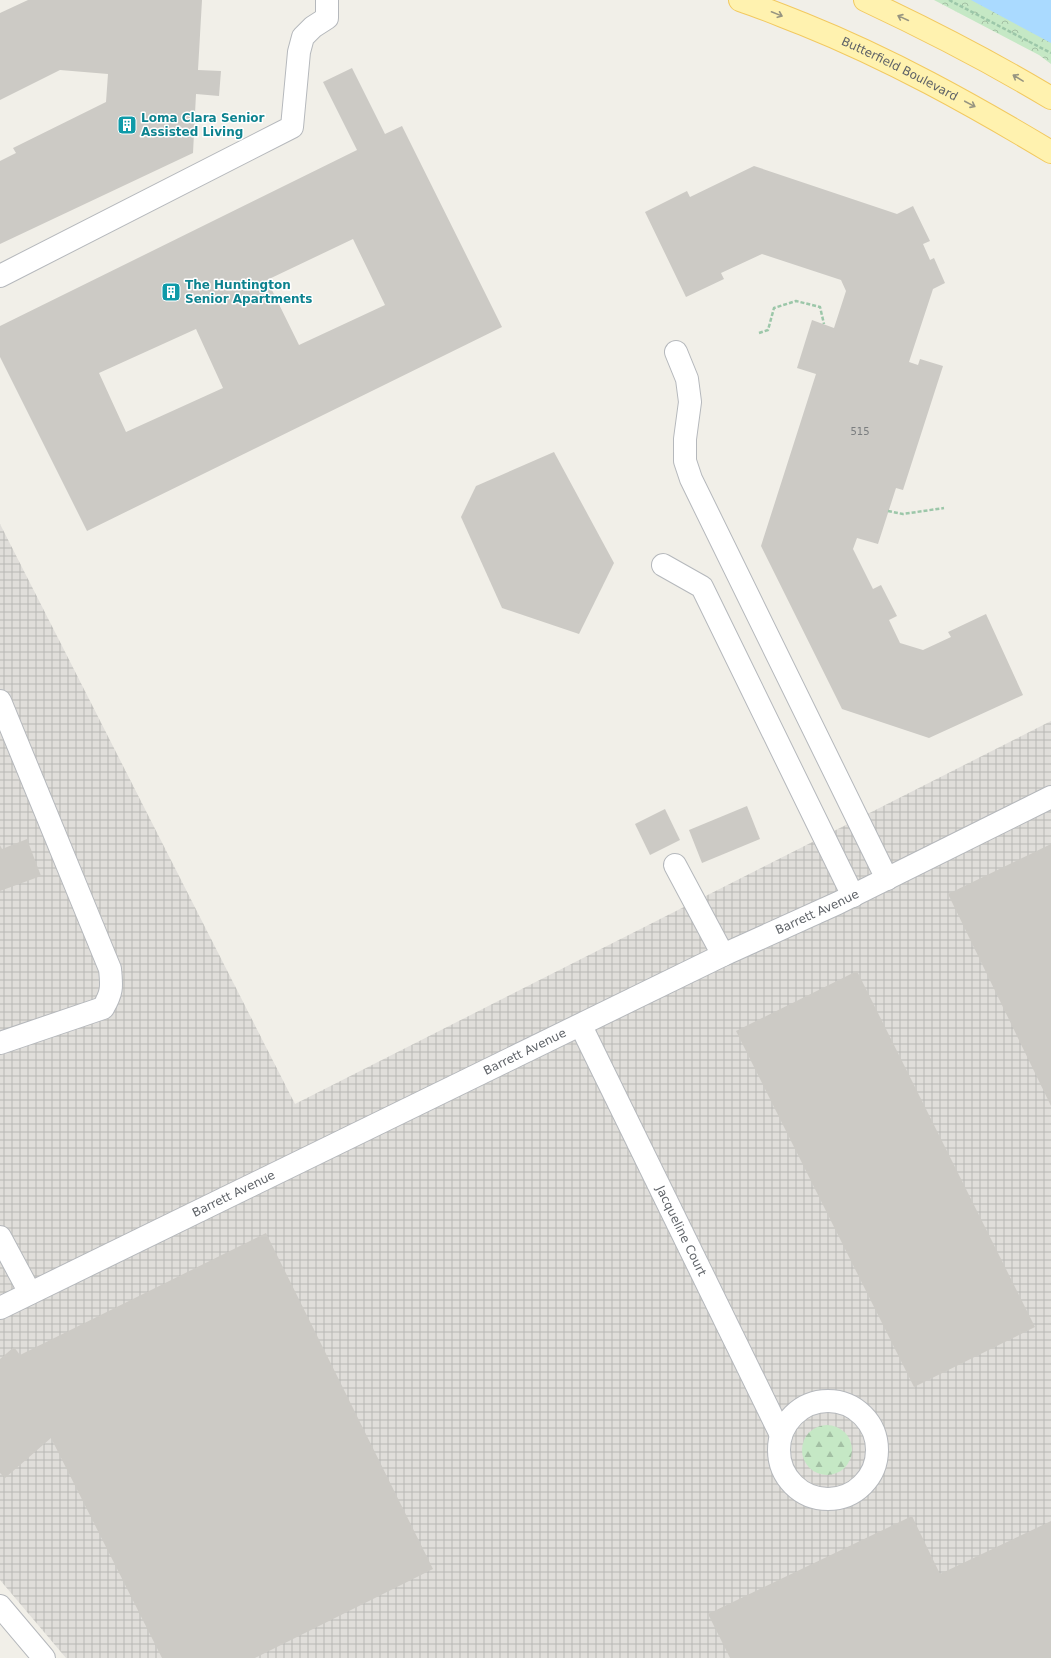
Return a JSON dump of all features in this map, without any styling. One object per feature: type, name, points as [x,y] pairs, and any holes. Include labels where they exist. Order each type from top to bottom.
[{"type":"main road","name":"Butterfield Boulevard","points":[[740,0],[836,38],[911,72],[983,111],[1051,152]]},
{"type":"main road","points":[[865,0],[930,30],[1002,69],[1051,98]]},
{"type":"street","points":[[0,276],[292,127],[299,52],[303,37],[313,27],[327,18],[328,0]]},
{"type":"street","points":[[676,352],[687,379],[690,402],[685,439],[685,461],[691,479],[887,879]]},
{"type":"street","points":[[663,565],[702,587],[854,896]]},
{"type":"street","points":[[0,701],[110,969],[112,986],[110,997],[103,1008],[0,1043]]},
{"type":"street","name":"Barrett Avenue","points":[[0,1308],[724,955],[854,896],[1051,797]]},
{"type":"street","points":[[675,865],[724,955]]},
{"type":"street","name":"Jacqueline Court","points":[[581,1026],[781,1435]]},
{"type":"street","points":[[0,1237],[30,1293]]},
{"type":"street","points":[[827,1401],[843,1403],[857,1411],[868,1422],[875,1437],[877,1453],[873,1468],[864,1482],[852,1492],[836,1498],[820,1498],[805,1493],[792,1483],[784,1473],[780,1461],[779,1448],[781,1435],[788,1421],[798,1411],[812,1403],[827,1401]]},
{"type":"street","points":[[0,1606],[44,1658]]},
{"type":"path","points":[[949,0],[1051,53]]},
{"type":"path","points":[[759,333],[768,330],[774,308],[796,301],[820,307],[824,324]]},
{"type":"path","points":[[888,511],[903,514],[944,508]]},
{"type":"shaded area","points":[[0,524],[295,1104],[1051,721],[1051,1658],[66,1658],[0,1580]]},
{"type":"green space","points":[[934,0],[1051,0],[1051,64],[1039,55]]},
{"type":"green space","points":[[827,1425],[836,1427],[847,1436],[852,1450],[850,1459],[841,1470],[827,1475],[818,1473],[807,1464],[802,1450],[804,1441],[813,1430]]},
{"type":"water","points":[[971,0],[1051,0],[1051,43]]},
{"type":"building","name":"Loma Clara Senior Assisted Living","points":[[28,0],[202,0],[198,70],[221,71],[219,96],[196,94],[193,153],[0,244],[0,161],[16,153],[13,148],[106,102],[108,74],[60,70],[0,100],[0,13]]},
{"type":"building","name":"The Huntington Senior Apartments","points":[[352,68],[385,134],[402,126],[502,327],[87,531],[0,357],[0,326],[357,150],[323,82]],"holes":[[[353,239],[385,305],[299,345],[267,280]],[[196,329],[223,388],[126,432],[99,373]]]},
{"type":"building","points":[[754,166],[897,214],[913,206],[930,241],[923,244],[930,260],[934,258],[945,283],[933,289],[909,362],[918,365],[920,359],[943,366],[903,490],[896,488],[878,544],[857,538],[853,549],[873,589],[881,585],[897,616],[889,620],[900,643],[923,650],[951,637],[948,632],[986,614],[1023,695],[929,738],[842,709],[761,546],[816,374],[797,368],[812,320],[834,328],[846,291],[841,280],[762,254],[721,273],[724,279],[686,297],[645,212],[687,191],[690,197]]},
{"type":"building","points":[[554,452],[614,563],[579,634],[502,608],[461,517],[476,486]]},
{"type":"building","points":[[747,806],[760,839],[702,863],[689,830]]},
{"type":"building","points":[[665,809],[680,840],[650,855],[635,824]]},
{"type":"building","points":[[27,839],[41,876],[0,891],[0,845],[2,849]]},
{"type":"building","points":[[1051,844],[1051,1106],[948,894]]},
{"type":"building","points":[[857,971],[1035,1327],[914,1387],[736,1031]]},
{"type":"building","points":[[266,1233],[433,1569],[255,1658],[162,1658],[51,1438],[5,1478],[0,1473],[0,1359],[14,1347],[20,1355]]},
{"type":"building","points":[[912,1516],[940,1574],[1051,1521],[1051,1658],[730,1658],[708,1614]]},
{"type":"place","name":"Loma Clara Senior Assisted Living","points":[[127,125]]},
{"type":"place","name":"The Huntington Senior Apartments","points":[[171,292]]}]
